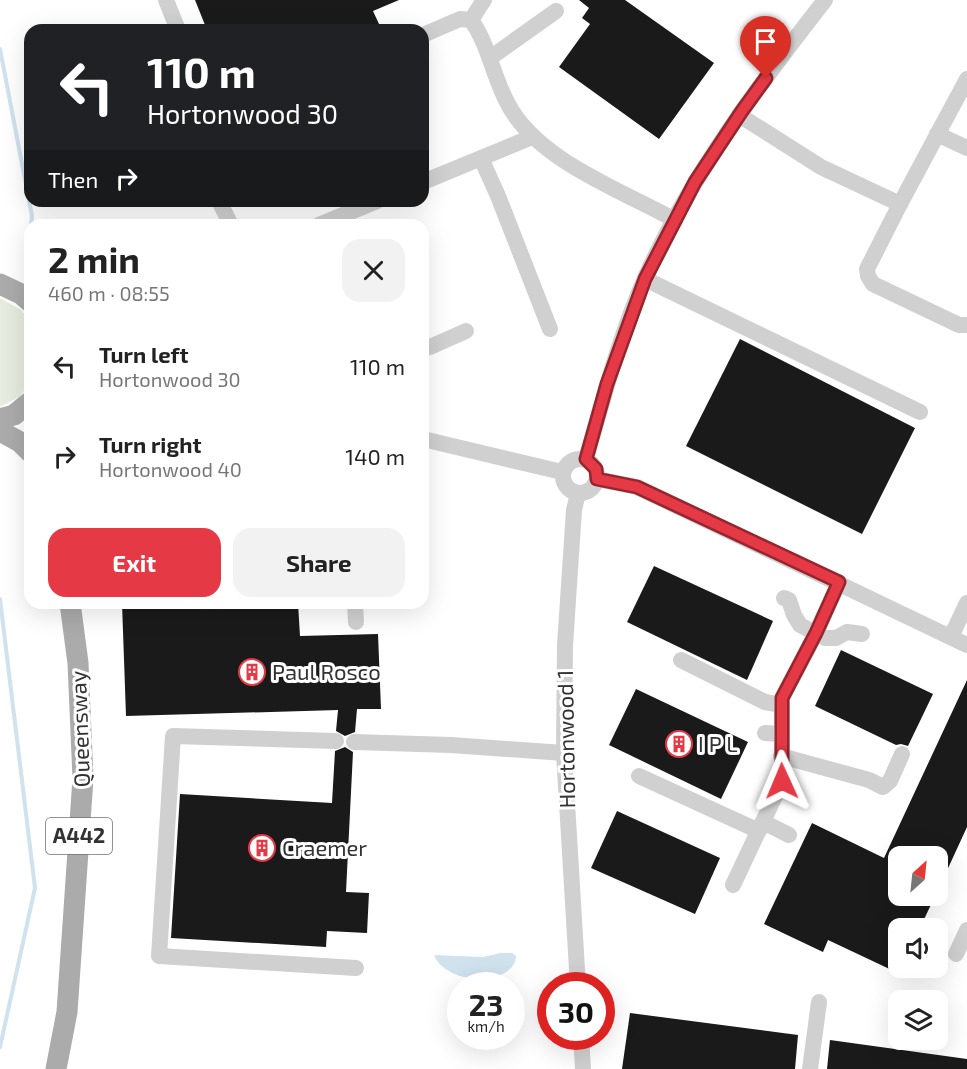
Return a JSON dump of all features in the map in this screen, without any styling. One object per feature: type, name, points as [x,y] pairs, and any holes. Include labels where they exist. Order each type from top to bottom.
[{"type":"main road","points":[[0,284],[24,297]]},
{"type":"main road","points":[[0,418],[14,415],[24,407]]},
{"type":"main road","points":[[0,431],[24,446]]},
{"type":"main road","name":"Queensway","points":[[56,1069],[67,1012],[83,778],[78,663],[71,609]]},
{"type":"street","points":[[166,0],[176,24]]},
{"type":"street","points":[[471,20],[484,0]]},
{"type":"street","points":[[586,459],[607,384],[645,279],[675,220],[695,182],[739,115],[825,0]]},
{"type":"street","points":[[490,58],[556,11]]},
{"type":"street","points":[[429,32],[460,19],[471,20],[480,32],[508,104],[532,137],[552,154],[675,220]]},
{"type":"street","points":[[967,79],[867,269],[873,284],[959,326],[967,325]]},
{"type":"street","points":[[739,115],[821,166],[900,204]]},
{"type":"street","points":[[938,134],[967,148]]},
{"type":"street","points":[[429,180],[532,137]]},
{"type":"street","points":[[481,158],[550,329]]},
{"type":"street","points":[[334,219],[362,207]]},
{"type":"street","points":[[645,279],[920,412]]},
{"type":"street","points":[[430,346],[466,331]]},
{"type":"street","points":[[429,440],[562,472]]},
{"type":"street","points":[[580,458],[586,459],[596,469],[597,479],[588,491],[578,493],[567,488],[562,472],[568,462],[580,458]]},
{"type":"street","points":[[597,479],[637,487],[967,645]]},
{"type":"street","name":"Hortonwood 1","points":[[577,972],[564,753],[565,645],[574,510],[578,493]]},
{"type":"street","points":[[734,885],[782,781],[781,756],[773,733],[782,698],[816,633],[839,582]]},
{"type":"street","points":[[784,598],[789,600],[800,626],[825,638],[836,639],[847,632],[862,634]]},
{"type":"street","points":[[951,637],[967,603]]},
{"type":"street","points":[[355,609],[356,622]]},
{"type":"street","points":[[681,660],[765,702],[782,705]]},
{"type":"street","points":[[336,741],[173,736],[159,956],[356,968]]},
{"type":"street","points":[[354,742],[451,745],[564,753]]},
{"type":"street","points":[[781,756],[868,780],[883,787],[890,781],[902,754]]},
{"type":"street","points":[[639,776],[761,826],[789,835]]},
{"type":"street","points":[[956,954],[967,930]]},
{"type":"street","points":[[810,1069],[819,1002]]},
{"type":"street","points":[[582,1050],[583,1069]]},
{"type":"shaded area","points":[[0,298],[24,314],[24,391],[19,397],[0,407]]},
{"type":"water","points":[[501,953],[512,953],[516,956],[513,966],[506,972],[451,972],[441,965],[434,955],[483,957]]},
{"type":"building","points":[[195,0],[399,0],[373,11],[379,24],[205,24]]},
{"type":"building","points":[[579,0],[625,0],[714,63],[659,139],[559,67],[590,24],[582,18],[589,8]]},
{"type":"building","points":[[740,339],[915,428],[862,534],[686,446]]},
{"type":"building","points":[[654,566],[773,621],[747,680],[627,622]]},
{"type":"building","name":"Paul Rosco","points":[[122,609],[298,609],[300,636],[378,634],[381,709],[357,709],[355,732],[345,736],[336,731],[338,710],[126,716]]},
{"type":"building","points":[[841,650],[933,694],[908,746],[896,745],[815,706]]},
{"type":"building","points":[[967,680],[967,827],[948,868],[948,846],[890,846]]},
{"type":"building","name":"I P L","points":[[636,689],[748,742],[721,799],[609,745]]},
{"type":"building","name":"Craemer","points":[[345,747],[353,752],[346,892],[369,893],[367,933],[327,931],[326,947],[171,938],[180,794],[332,803],[335,751]]},
{"type":"building","points":[[617,811],[720,858],[695,914],[591,868]]},
{"type":"building","points":[[812,823],[884,858],[888,849],[888,906],[930,906],[925,918],[888,918],[888,968],[828,940],[823,952],[764,924]]},
{"type":"building","points":[[630,1013],[798,1035],[795,1069],[622,1069]]},
{"type":"building","points":[[830,1040],[888,1048],[888,1050],[967,1059],[967,1069],[827,1069]]},
{"type":"waterway","points":[[0,49],[24,174]]},
{"type":"waterway","points":[[30,207],[32,219]]},
{"type":"waterway","points":[[0,599],[35,888],[0,1047]]},
{"type":"place","name":"Paul Rosco","points":[[252,672]]},
{"type":"place","name":"I P L","points":[[679,744]]},
{"type":"place","name":"Craemer","points":[[262,848]]},
{"type":"route","points":[[766,78],[695,182],[645,279],[607,384],[586,459],[594,465],[597,479],[637,487],[839,582],[816,633],[782,698],[782,781]]}]
